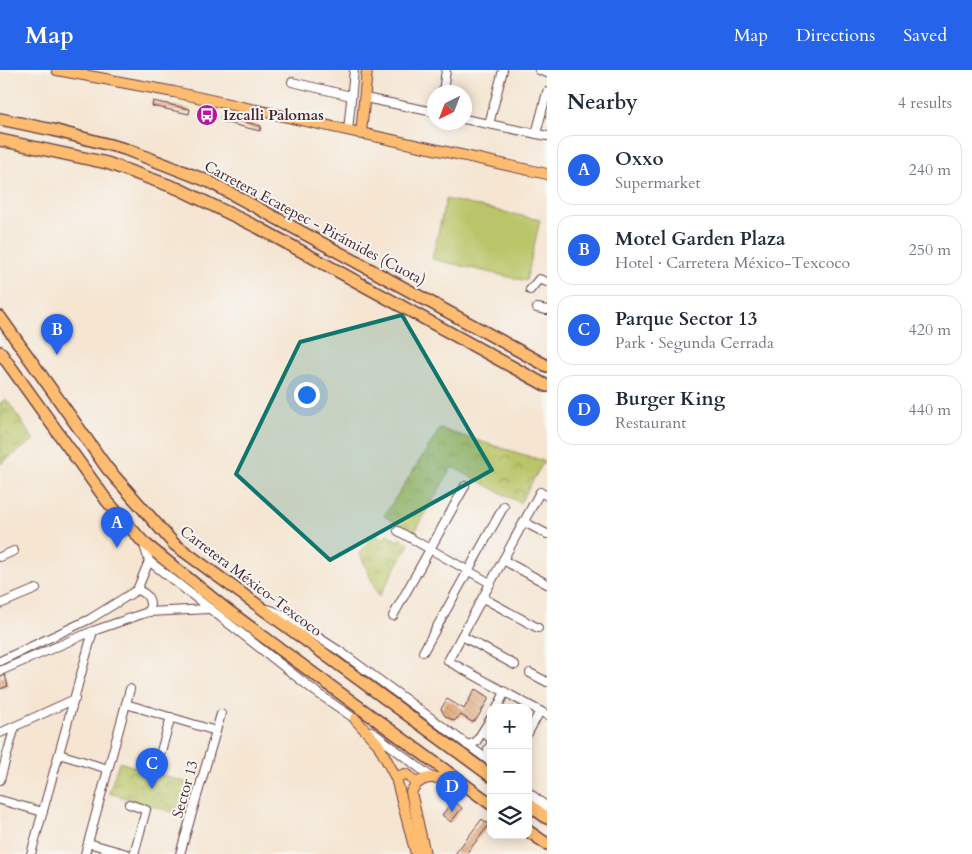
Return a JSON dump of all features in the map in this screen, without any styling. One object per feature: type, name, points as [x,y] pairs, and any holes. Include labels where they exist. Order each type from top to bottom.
[{"type":"highway","name":"Carretera Ecatepec - Pirámides (Cuota)","points":[[0,119],[53,130],[125,149],[210,182],[547,366]]},
{"type":"highway","name":"Carretera Ecatepec - Pirámides (Cuota)","points":[[0,140],[107,163],[179,189],[268,233],[547,386]]},
{"type":"highway","name":"Carretera México-Texcoco","points":[[0,317],[114,475],[174,544],[250,602],[487,773]]},
{"type":"highway","points":[[0,352],[107,501],[143,542],[200,589],[487,801]]},
{"type":"highway","points":[[532,807],[547,818]]},
{"type":"highway","points":[[532,834],[547,844]]},
{"type":"main road","points":[[56,70],[174,92],[547,174]]},
{"type":"main road","points":[[362,134],[367,70]]},
{"type":"main road","points":[[355,719],[378,744],[396,778],[416,854]]},
{"type":"main road","points":[[396,778],[404,774],[408,775],[416,783]]},
{"type":"main road","points":[[425,854],[411,792],[416,783],[430,776],[457,780]]},
{"type":"street","points":[[348,131],[354,70]]},
{"type":"street","points":[[444,85],[446,70]]},
{"type":"street","points":[[489,124],[504,70]]},
{"type":"street","points":[[539,70],[547,73]]},
{"type":"street","points":[[292,82],[352,96]]},
{"type":"street","points":[[536,134],[547,92]]},
{"type":"street","points":[[365,98],[427,111]]},
{"type":"street","points":[[472,121],[547,136]]},
{"type":"street","points":[[530,290],[539,279],[547,282]]},
{"type":"street","points":[[537,308],[547,310]]},
{"type":"street","points":[[393,616],[465,486]]},
{"type":"street","points":[[532,728],[544,713],[448,661],[540,492],[547,496]]},
{"type":"street","points":[[423,652],[504,506]]},
{"type":"street","points":[[524,522],[547,534]]},
{"type":"street","points":[[398,531],[490,583]]},
{"type":"street","points":[[143,542],[149,561],[209,609],[430,776]]},
{"type":"street","points":[[0,557],[14,551]]},
{"type":"street","points":[[504,560],[547,584]]},
{"type":"street","points":[[0,661],[90,619],[137,590],[149,561]]},
{"type":"street","points":[[0,604],[36,589]]},
{"type":"street","points":[[137,590],[144,592],[150,598],[151,606],[148,612]]},
{"type":"street","points":[[482,598],[538,628]]},
{"type":"street","points":[[250,602],[282,614],[341,652],[487,759]]},
{"type":"street","points":[[0,672],[93,630],[148,612],[209,609]]},
{"type":"street","points":[[31,854],[93,630]]},
{"type":"street","points":[[462,636],[515,666]]},
{"type":"street","points":[[530,673],[547,682]]},
{"type":"street","points":[[85,854],[130,689]]},
{"type":"street","points":[[498,704],[505,692]]},
{"type":"street","points":[[0,733],[74,699]]},
{"type":"street","points":[[516,704],[519,699]]},
{"type":"street","points":[[126,704],[216,731]]},
{"type":"street","name":"Sector 13","points":[[180,854],[221,714]]},
{"type":"street","points":[[140,763],[156,768],[171,717]]},
{"type":"street","points":[[467,745],[476,742],[487,725]]},
{"type":"street","points":[[0,780],[15,726]]},
{"type":"street","points":[[483,732],[487,736]]},
{"type":"street","points":[[59,754],[108,768]]},
{"type":"street","points":[[531,794],[547,807]]},
{"type":"street","points":[[0,800],[43,812]]},
{"type":"street","points":[[129,804],[146,810],[134,854]]},
{"type":"street","points":[[88,843],[127,854]]},
{"type":"highlighted area","points":[[402,315],[492,470],[330,560],[236,474],[300,342]]},
{"type":"green space","points":[[446,199],[540,220],[526,281],[432,259]]},
{"type":"green space","points":[[6,399],[34,440],[0,464],[0,403]]},
{"type":"green space","points":[[440,429],[544,461],[520,503],[452,467],[414,533],[384,516]]},
{"type":"green space","points":[[373,533],[382,539],[387,534],[398,541],[400,538],[410,543],[379,597],[360,554]]},
{"type":"green space","points":[[119,762],[195,785],[185,816],[109,793]]},
{"type":"building","points":[[153,101],[190,109],[189,114],[152,106]]},
{"type":"building","points":[[224,117],[261,126],[260,131],[223,122]]},
{"type":"building","points":[[5,675],[8,686],[0,689],[0,678]]},
{"type":"building","points":[[475,689],[488,697],[476,720],[472,722],[461,715],[454,721],[445,716],[441,709],[447,699],[464,709]]},
{"type":"building","points":[[453,801],[462,808],[451,822],[442,815]]},
{"type":"building","points":[[482,819],[487,823],[487,828],[466,854],[455,854]]},
{"type":"place","name":"Izcalli Palomas","points":[[207,115]]},
{"type":"place","name":"Motel Garden Plaza","points":[[57,355]]},
{"type":"place","name":"Oxxo","points":[[117,548]]},
{"type":"place","name":"Parque Sector 13","points":[[152,789]]},
{"type":"place","name":"Burger King","points":[[452,812]]}]
